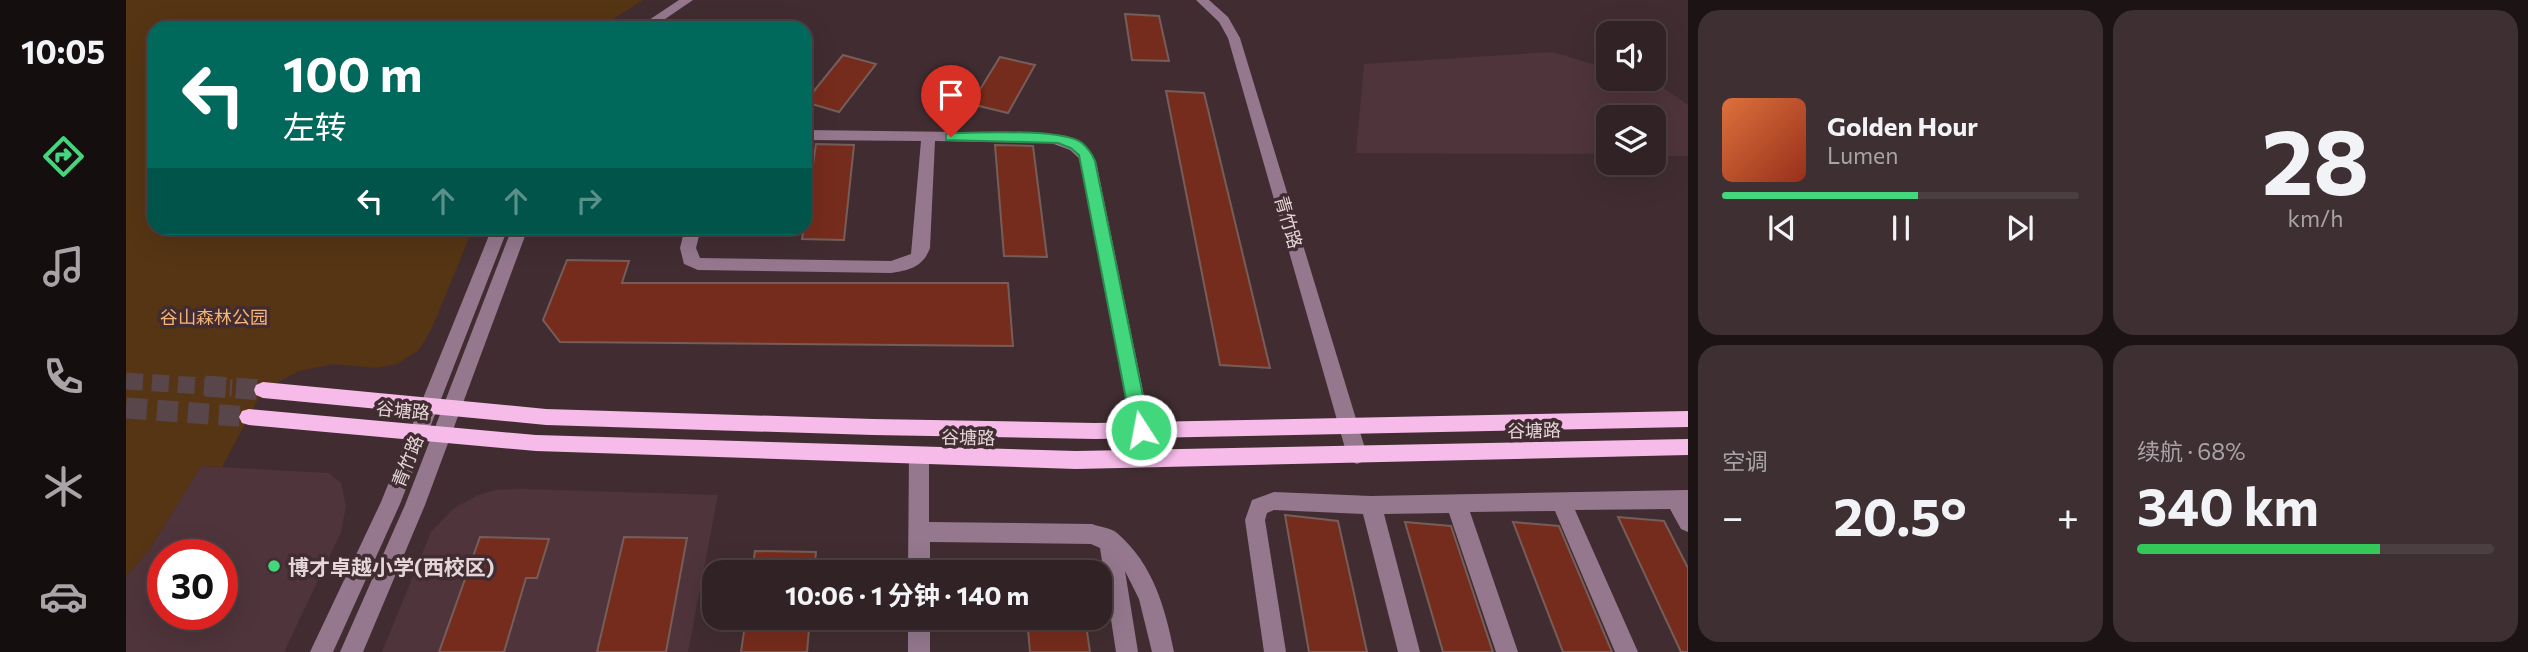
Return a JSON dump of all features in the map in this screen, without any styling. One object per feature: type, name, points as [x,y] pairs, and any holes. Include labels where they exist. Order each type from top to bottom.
[{"type":"main road","name":"谷塘路","points":[[263,390],[546,417],[873,427],[1141,430],[1688,419]]},
{"type":"main road","name":"谷塘路","points":[[248,417],[536,443],[1076,460],[1688,447]]},
{"type":"street","points":[[646,21],[678,0]]},
{"type":"street","points":[[654,21],[687,0]]},
{"type":"street","name":"青竹路","points":[[1195,0],[1213,15],[1228,38],[1344,426]]},
{"type":"street","name":"青竹路","points":[[1202,0],[1224,20],[1234,38],[1352,455]]},
{"type":"street","points":[[812,135],[1052,138],[1076,145],[1084,152],[1089,161],[1141,430]]},
{"type":"street","points":[[691,235],[688,248],[690,260],[698,264],[891,267],[908,264],[918,258],[922,248],[928,136]]},
{"type":"street","name":"青竹路","points":[[321,652],[390,504],[497,235]]},
{"type":"street","name":"青竹路","points":[[351,652],[415,505],[517,235]]},
{"type":"street","points":[[919,456],[919,560]]},
{"type":"street","points":[[1275,652],[1255,520],[1259,507],[1273,501],[1371,505],[1682,499],[1688,522]]},
{"type":"street","points":[[1561,501],[1627,652]]},
{"type":"street","points":[[1457,503],[1507,652]]},
{"type":"street","points":[[1371,505],[1409,652]]},
{"type":"street","points":[[919,532],[1092,534],[1109,539],[1124,552],[1139,573],[1163,652]]},
{"type":"street","points":[[1109,539],[1127,652]]},
{"type":"street","points":[[919,630],[919,652]]},
{"type":"shaded area","points":[[1553,52],[1596,65],[1596,91],[1666,90],[1688,105],[1688,156],[1666,156],[1666,105],[1596,105],[1596,154],[1356,153],[1364,64]]},
{"type":"shaded area","name":"博才卓越小学(西校区)","points":[[201,466],[328,473],[341,483],[346,506],[341,532],[284,652],[126,652],[126,577],[147,552],[147,630],[238,630],[238,539],[156,539]]},
{"type":"shaded area","points":[[495,490],[718,495],[706,560],[702,560],[702,579],[688,652],[382,652],[431,532],[454,508],[476,496]]},
{"type":"green space","name":"谷山森林公园","points":[[126,0],[643,0],[610,21],[147,21],[147,235],[470,235],[432,328],[419,350],[397,364],[376,368],[333,364],[299,371],[263,390],[222,467],[201,466],[156,539],[147,539],[147,552],[126,577]]},
{"type":"building","points":[[1125,14],[1159,16],[1169,61],[1132,60]]},
{"type":"building","points":[[843,55],[876,64],[839,112],[812,104],[812,93]]},
{"type":"building","points":[[1000,57],[1035,65],[1008,113],[971,104]]},
{"type":"building","points":[[1166,91],[1204,93],[1270,368],[1220,365]]},
{"type":"building","points":[[816,144],[854,145],[844,240],[802,239],[803,235],[812,235],[812,171]]},
{"type":"building","points":[[995,145],[1033,146],[1047,257],[1004,256]]},
{"type":"building","points":[[567,260],[629,261],[622,283],[1008,283],[1013,346],[560,342],[543,320]]},
{"type":"building","points":[[1285,515],[1338,521],[1367,652],[1309,652]]},
{"type":"building","points":[[1618,517],[1664,521],[1688,568],[1688,652],[1681,652]]},
{"type":"building","points":[[1405,522],[1451,526],[1493,652],[1443,652]]},
{"type":"building","points":[[1513,522],[1559,526],[1612,652],[1563,652]]},
{"type":"building","points":[[480,537],[549,539],[537,578],[526,578],[504,652],[439,652]]},
{"type":"building","points":[[624,537],[687,538],[666,652],[597,652]]},
{"type":"building","points":[[755,551],[816,552],[815,560],[754,560]]},
{"type":"building","points":[[744,630],[809,630],[807,652],[741,652]]},
{"type":"building","points":[[1028,630],[1087,630],[1090,652],[1030,652]]},
{"type":"tunnel","points":[[126,381],[232,388]]},
{"type":"tunnel","points":[[205,386],[263,390]]},
{"type":"tunnel","points":[[126,408],[249,417]]},
{"type":"place","name":"博才卓越小学(西校区)","points":[[274,566]]},
{"type":"route","points":[[951,137],[1059,139],[1076,145],[1084,152],[1089,161],[1141,430]]}]
